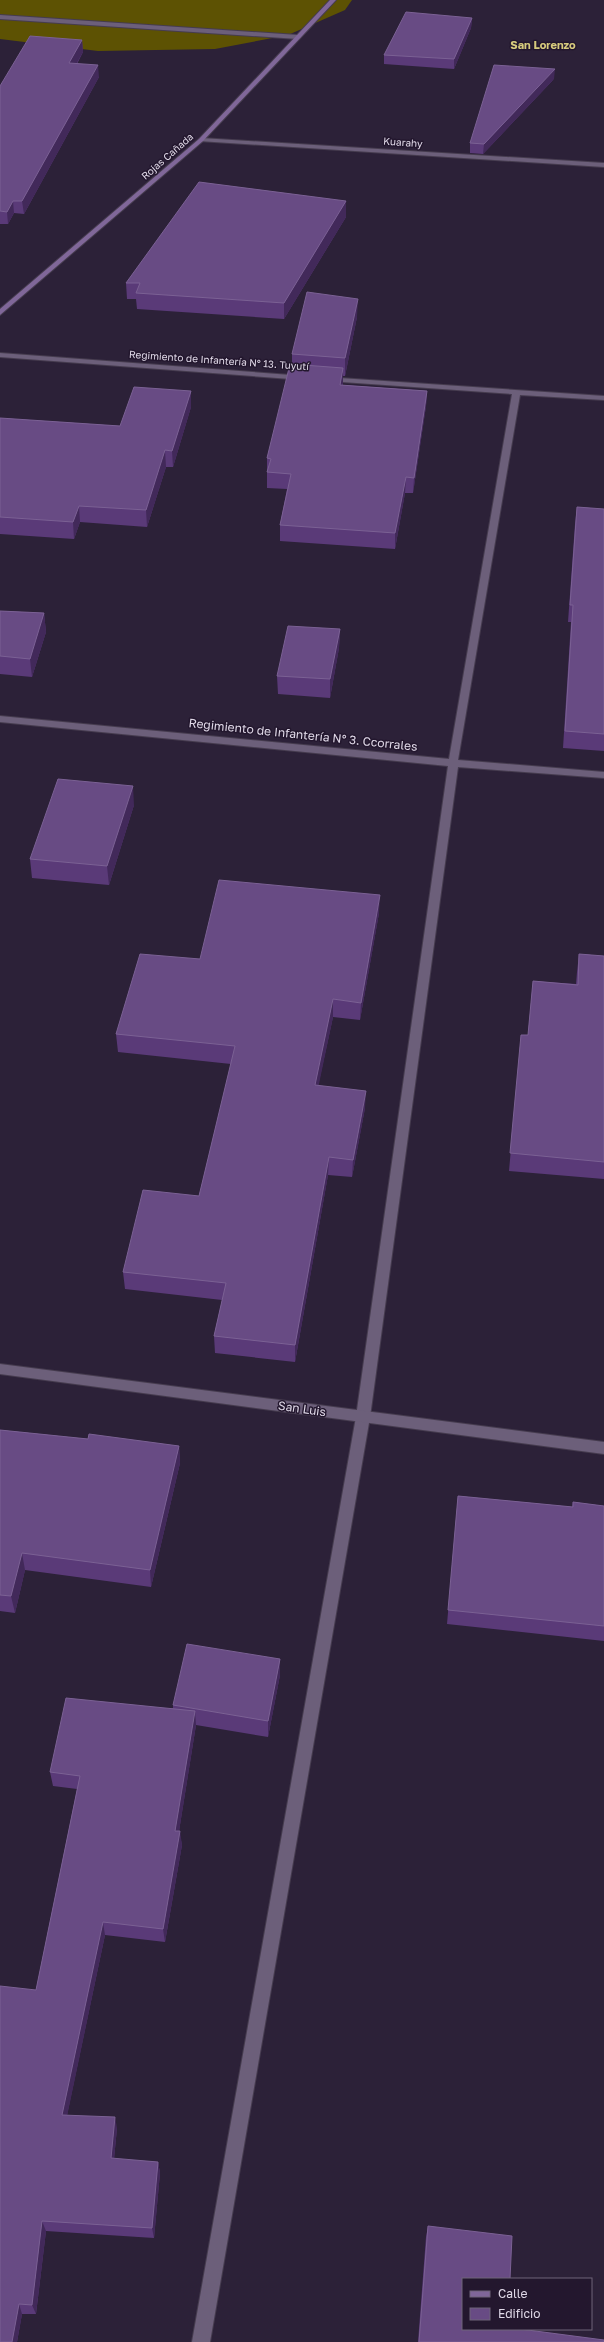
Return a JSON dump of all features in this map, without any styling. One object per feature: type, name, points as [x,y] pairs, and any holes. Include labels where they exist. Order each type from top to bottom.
[{"type":"main road","name":"Rojas Cañada","points":[[0,313],[202,140],[333,0]]},
{"type":"street","points":[[0,17],[298,37]]},
{"type":"street","name":"Kuarahy","points":[[202,140],[604,165]]},
{"type":"street","name":"Regimiento de Infantería N° 13. Tuyutí","points":[[0,355],[516,393],[604,398]]},
{"type":"street","points":[[201,2342],[363,1417],[452,763],[516,393]]},
{"type":"street","name":"Regimiento de Infantería N° 3. Ccorrales","points":[[0,719],[452,763],[604,775]]},
{"type":"street","name":"San Luis","points":[[0,1369],[604,1448]]},
{"type":"shaded area","points":[[0,0],[352,0],[345,10],[288,35],[215,49],[98,51],[0,39]]},
{"type":"building","points":[[406,12],[472,18],[454,59],[384,55]]},
{"type":"building","points":[[30,36],[82,40],[69,63],[98,65],[22,201],[13,201],[7,212],[0,211],[0,86]]},
{"type":"building","points":[[494,65],[555,69],[484,144],[470,143]]},
{"type":"building","points":[[199,182],[346,201],[284,303],[136,293],[140,283],[126,283]]},
{"type":"building","points":[[307,292],[358,299],[345,358],[292,354]]},
{"type":"building","points":[[290,364],[343,368],[340,385],[427,391],[414,478],[406,477],[395,533],[280,525],[291,474],[267,472],[271,459],[267,458]]},
{"type":"building","points":[[134,387],[191,391],[172,451],[165,450],[146,510],[79,506],[73,522],[0,517],[0,418],[120,426]]},
{"type":"building","points":[[577,507],[604,509],[604,734],[565,731],[573,605],[570,605]]},
{"type":"building","points":[[0,611],[44,613],[30,659],[0,656]]},
{"type":"building","points":[[288,626],[340,629],[330,679],[277,676]]},
{"type":"building","points":[[58,779],[133,786],[107,866],[30,859]]},
{"type":"building","points":[[219,880],[380,895],[361,1003],[333,999],[315,1085],[366,1091],[353,1160],[329,1157],[295,1345],[214,1336],[226,1283],[123,1272],[143,1190],[199,1196],[235,1046],[116,1034],[140,954],[200,959]]},
{"type":"building","points":[[579,954],[604,956],[604,1162],[510,1153],[521,1035],[528,1035],[533,981],[578,985]]},
{"type":"building","points":[[0,1430],[88,1439],[89,1434],[179,1446],[150,1570],[22,1553],[11,1596],[0,1595]]},
{"type":"building","points":[[458,1496],[573,1507],[573,1502],[604,1506],[604,1626],[448,1610]]},
{"type":"building","points":[[187,1644],[280,1659],[268,1721],[173,1705]]},
{"type":"building","points":[[66,1698],[195,1711],[175,1831],[180,1831],[163,1929],[103,1922],[62,2115],[115,2117],[111,2158],[158,2162],[152,2228],[42,2221],[32,2305],[19,2304],[12,2342],[0,2342],[0,1986],[36,1990],[80,1776],[50,1772]]},
{"type":"building","points":[[428,2226],[512,2236],[510,2278],[462,2278],[462,2330],[528,2330],[604,2340],[604,2342],[419,2342]]},
{"type":"district","name":"San Lorenzo","points":[[543,45]]}]
